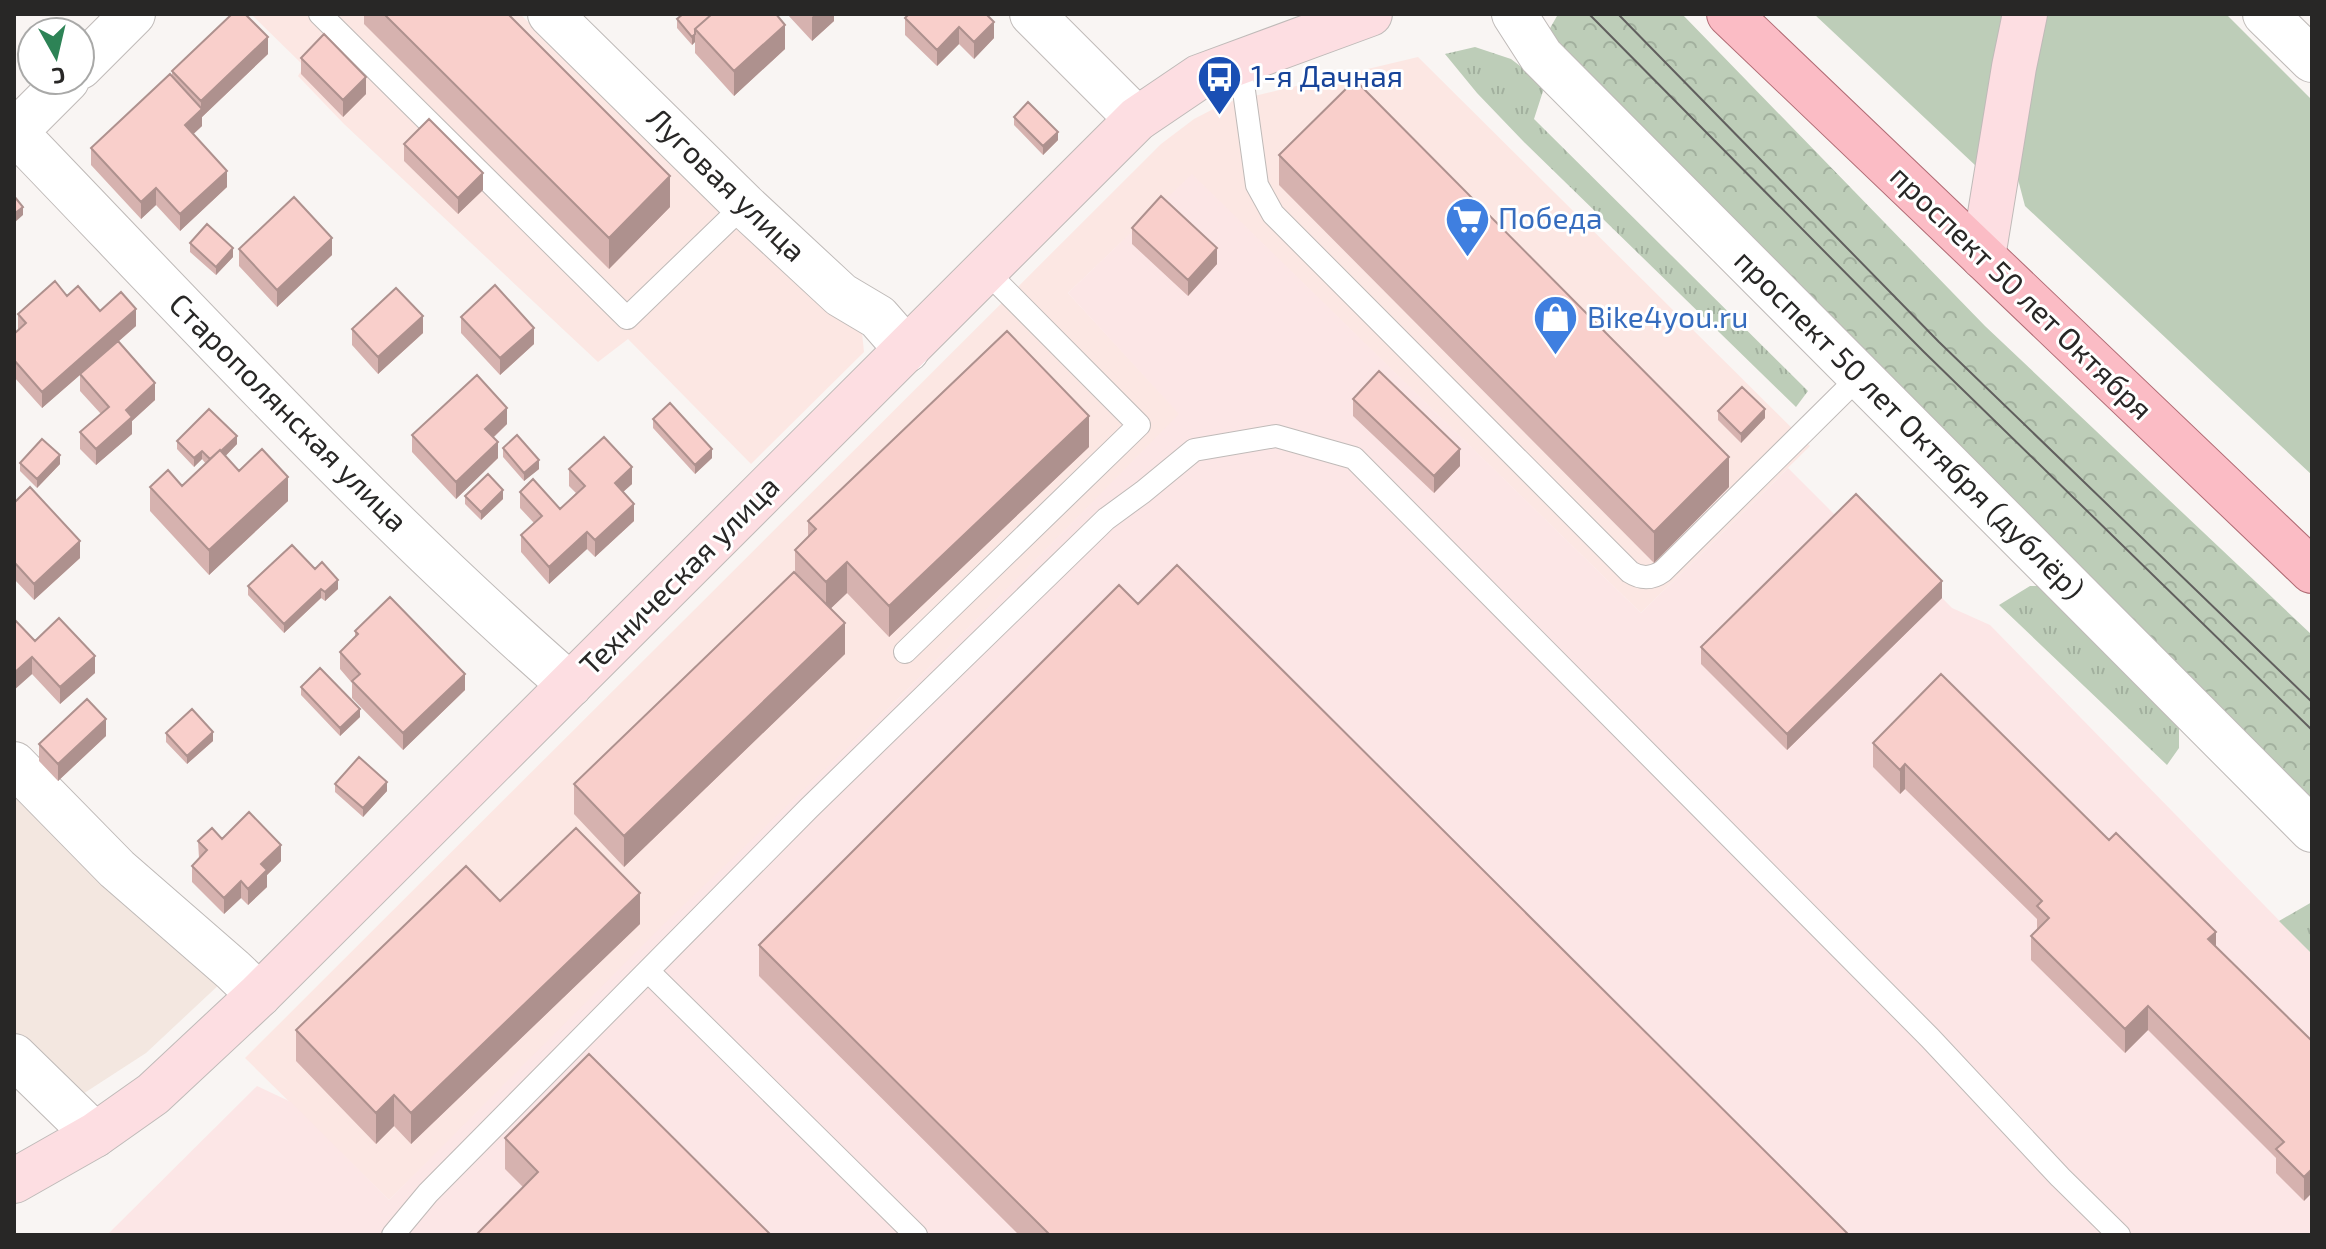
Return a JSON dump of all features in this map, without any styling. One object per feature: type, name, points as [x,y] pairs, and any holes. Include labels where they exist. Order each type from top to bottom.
[{"type":"main road","name":"Техническая улица","points":[[14,1181],[95,1135],[153,1094],[259,995],[1137,119],[1199,77],[1370,14]]},
{"type":"main road","name":"проспект 50 лет Октября","points":[[1729,14],[2312,571]]},
{"type":"main road","points":[[1983,257],[2025,14]]},
{"type":"street","points":[[96,51],[133,14]]},
{"type":"street","name":"Луговая улица","points":[[550,14],[744,205],[841,295],[878,317],[907,350]]},
{"type":"street","points":[[1032,14],[1137,119]]},
{"type":"street","name":"проспект 50 лет Октября (дублёр)","points":[[1514,14],[1541,56],[2312,830]]},
{"type":"street","points":[[2265,14],[2312,60]]},
{"type":"street","points":[[14,132],[51,96]]},
{"type":"street","name":"Старополянская улица","points":[[14,132],[305,432],[458,583],[570,685]]},
{"type":"street","points":[[14,764],[117,869],[259,995]]},
{"type":"street","points":[[14,1056],[95,1135]]},
{"type":"lane","points":[[320,14],[627,318],[744,205]]},
{"type":"lane","points":[[1240,62],[1257,185],[1273,214],[1636,576],[1648,578],[1663,571],[1860,376]]},
{"type":"lane","points":[[905,652],[1139,425],[986,271]]},
{"type":"lane","points":[[393,1235],[428,1193],[809,808],[1106,519],[1194,450],[1276,436],[1354,458],[1908,1016],[2119,1235]]},
{"type":"lane","points":[[648,971],[916,1235]]},
{"type":"shaded area","points":[[251,14],[520,14],[814,300],[862,332],[864,352],[751,464],[628,339],[598,362],[344,124],[298,76],[304,66]]},
{"type":"shaded area","points":[[1418,57],[1810,446],[1641,613],[1192,175],[1068,293],[1180,414],[896,701],[389,1200],[245,1058],[1161,144],[1194,119],[1225,103]]},
{"type":"shaded area","points":[[1192,174],[1641,613],[1788,468],[1843,523],[1856,511],[1952,608],[1990,625],[2312,954],[2312,1235],[107,1235],[257,1086],[291,1102],[389,1200],[662,926],[896,701],[1179,414],[1068,293]]},
{"type":"shaded area","points":[[14,777],[224,980],[146,1053],[72,1101],[14,1045]]},
{"type":"green space","points":[[1561,14],[1682,14],[1985,326],[2312,635],[2312,799],[1557,46],[1549,30]]},
{"type":"green space","points":[[1814,14],[2004,14],[1976,166]]},
{"type":"green space","points":[[2046,14],[2226,14],[2312,100],[2312,475],[2025,206],[2015,168]]},
{"type":"green space","points":[[1475,47],[1511,59],[1545,85],[1534,119],[1808,391],[1796,407],[1523,141],[1445,54]]},
{"type":"green space","points":[[2030,586],[2042,586],[2179,728],[2179,748],[2167,765],[1999,605]]},
{"type":"green space","points":[[2312,902],[2312,954],[2279,921]]},
{"type":"building","points":[[232,14],[245,14],[268,37],[201,101],[172,71]]},
{"type":"building","points":[[384,14],[508,14],[670,176],[609,238]]},
{"type":"building","points":[[683,14],[712,14],[695,29],[692,37],[677,19]]},
{"type":"building","points":[[712,14],[776,14],[785,25],[734,71],[695,29]]},
{"type":"building","points":[[909,14],[986,14],[994,22],[974,42],[959,27],[937,50],[905,18]]},
{"type":"building","points":[[324,34],[366,77],[343,100],[301,58]]},
{"type":"building","points":[[170,74],[202,109],[185,125],[227,171],[180,214],[156,188],[141,202],[91,148]]},
{"type":"building","points":[[1355,80],[1729,457],[1654,532],[1279,155]]},
{"type":"building","points":[[1028,102],[1058,132],[1043,146],[1014,117]]},
{"type":"building","points":[[429,119],[483,173],[458,198],[404,144]]},
{"type":"building","points":[[14,196],[23,207],[14,214]]},
{"type":"building","points":[[1161,196],[1217,248],[1188,280],[1132,228]]},
{"type":"building","points":[[294,197],[332,238],[277,290],[239,249]]},
{"type":"building","points":[[207,224],[233,248],[216,267],[190,243]]},
{"type":"building","points":[[55,281],[67,296],[78,286],[100,311],[121,292],[136,309],[42,392],[14,360],[14,334],[26,323],[18,314]]},
{"type":"building","points":[[495,285],[534,328],[500,358],[461,317]]},
{"type":"building","points":[[396,288],[423,316],[378,357],[352,329]]},
{"type":"building","points":[[1007,331],[1089,416],[889,606],[847,562],[826,582],[795,550],[816,529],[808,521]]},
{"type":"building","points":[[118,341],[155,383],[126,410],[132,417],[96,449],[80,432],[109,407],[80,374]]},
{"type":"building","points":[[1379,371],[1460,449],[1434,476],[1353,399]]},
{"type":"building","points":[[477,375],[507,408],[485,429],[498,442],[456,482],[412,435]]},
{"type":"building","points":[[1742,387],[1765,409],[1741,434],[1718,411]]},
{"type":"building","points":[[670,403],[712,449],[695,465],[653,419]]},
{"type":"building","points":[[209,409],[237,436],[210,459],[202,451],[194,458],[177,441]]},
{"type":"building","points":[[517,435],[539,460],[524,473],[503,448]]},
{"type":"building","points":[[604,437],[632,467],[615,483],[634,504],[595,540],[587,532],[549,567],[521,535],[542,516],[520,492],[533,479],[560,509],[585,486],[569,469]]},
{"type":"building","points":[[42,439],[60,455],[37,479],[20,463]]},
{"type":"building","points":[[262,449],[288,477],[209,550],[150,487],[168,470],[182,486],[220,450],[239,471]]},
{"type":"building","points":[[488,474],[503,490],[481,512],[465,496]]},
{"type":"building","points":[[30,487],[80,541],[34,584],[14,562],[14,503]]},
{"type":"building","points":[[1856,494],[1942,581],[1787,734],[1701,647]]},
{"type":"building","points":[[292,545],[315,569],[322,562],[338,580],[325,592],[321,589],[284,624],[248,586]]},
{"type":"building","points":[[1177,565],[1849,1235],[1050,1235],[759,945],[1119,585],[1138,604]]},
{"type":"building","points":[[794,572],[845,623],[624,836],[574,784]]},
{"type":"building","points":[[390,597],[465,674],[403,733],[352,681],[360,674],[340,652],[358,634],[355,631]]},
{"type":"building","points":[[59,618],[95,656],[60,687],[32,657],[14,673],[14,619],[35,641]]},
{"type":"building","points":[[320,668],[360,709],[340,728],[301,687]]},
{"type":"building","points":[[1941,674],[2109,840],[2116,833],[2216,932],[2208,939],[2312,1041],[2312,1169],[2304,1177],[2276,1149],[2284,1142],[2148,1006],[2125,1029],[2031,936],[2049,918],[2037,906],[2042,901],[1905,764],[1900,770],[1873,743]]},
{"type":"building","points":[[87,699],[106,719],[58,764],[39,744]]},
{"type":"building","points":[[192,709],[213,732],[187,756],[166,733]]},
{"type":"building","points":[[359,757],[387,782],[363,808],[335,784]]},
{"type":"building","points":[[249,812],[281,845],[261,864],[267,870],[248,889],[241,881],[224,898],[192,866],[207,850],[198,841],[212,828],[222,839]]},
{"type":"building","points":[[576,828],[640,893],[411,1113],[394,1095],[376,1113],[296,1030],[466,866],[500,901]]},
{"type":"building","points":[[589,1054],[771,1235],[476,1235],[538,1172],[505,1138]]},
{"type":"tram line","points":[[1589,14],[1924,352],[2312,730]]},
{"type":"tram line","points":[[1618,14],[1939,342],[2312,702]]},
{"type":"place","name":"1-я Дачная","points":[[1220,116]]},
{"type":"place","name":"Победа","points":[[1467,258]]},
{"type":"place","name":"Bike4you.ru","points":[[1556,357]]}]
